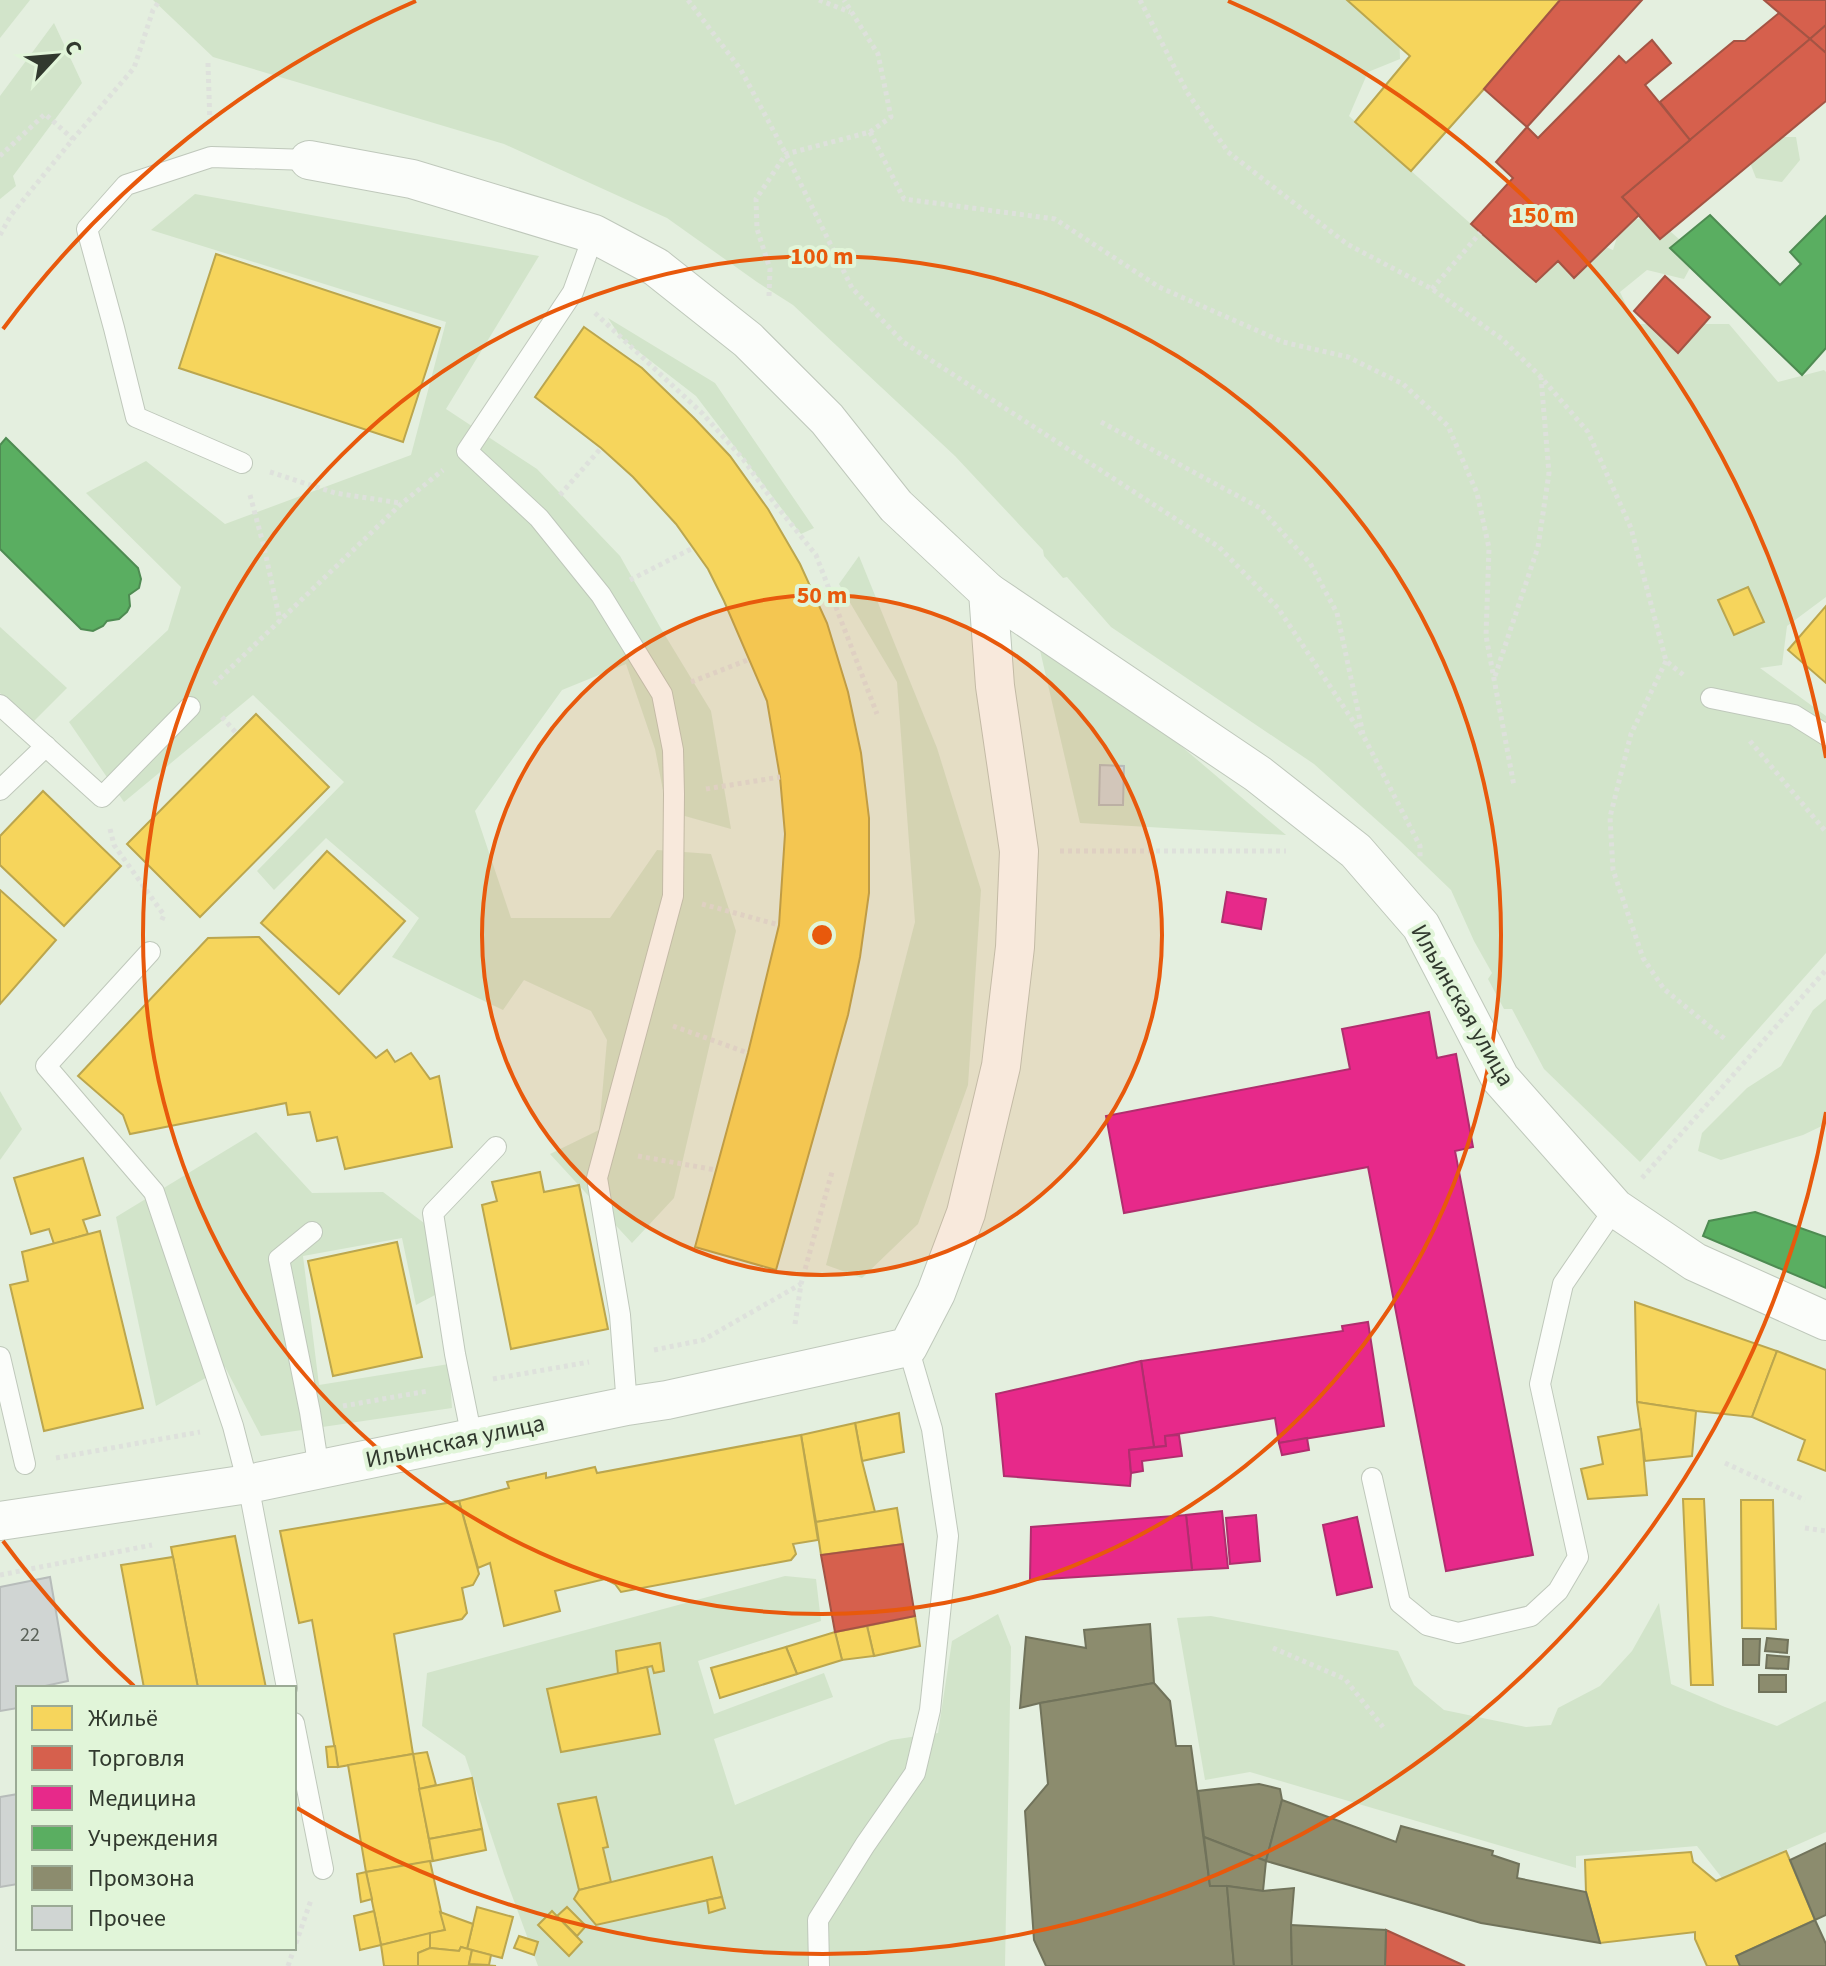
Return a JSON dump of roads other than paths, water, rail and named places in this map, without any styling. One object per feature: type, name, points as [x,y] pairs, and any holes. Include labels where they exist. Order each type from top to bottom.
[{"type":"street","name":"Ильинская улица","points":[[309,160],[412,179],[594,234],[656,267],[748,340],[827,419],[896,506],[988,592],[1258,774],[1356,851],[1421,926],[1500,1078],[1615,1208],[1695,1262],[1826,1321]]},
{"type":"street","points":[[908,1347],[936,1293],[966,1213],[1001,1066],[1015,947],[1019,851],[995,686],[988,592]]},
{"type":"street","name":"Ильинская улица","points":[[0,1521],[248,1484],[667,1400],[908,1347]]},
{"type":"lane","points":[[242,463],[136,417],[87,229],[126,185],[211,157],[309,160]]},
{"type":"lane","points":[[594,234],[573,292],[467,451],[539,518],[601,595],[662,694],[673,750],[673,896],[597,1178],[620,1315],[627,1406]]},
{"type":"lane","points":[[1711,698],[1794,715],[1826,735]]},
{"type":"lane","points":[[0,705],[102,797],[190,707]]},
{"type":"lane","points":[[0,790],[46,746]]},
{"type":"lane","points":[[150,952],[46,1066],[154,1192],[233,1426],[248,1484],[287,1686]]},
{"type":"lane","points":[[472,1438],[455,1354],[433,1213],[496,1147]]},
{"type":"lane","points":[[1372,1478],[1400,1603],[1427,1625],[1458,1633],[1531,1616],[1558,1591],[1578,1557],[1540,1384],[1563,1284],[1615,1208]]},
{"type":"lane","points":[[312,1232],[279,1259],[319,1470]]},
{"type":"lane","points":[[819,1966],[818,1920],[915,1773],[930,1710],[948,1536],[932,1429],[908,1347]]},
{"type":"lane","points":[[0,1357],[25,1464]]},
{"type":"lane","points":[[296,1733],[323,1869]]}]
